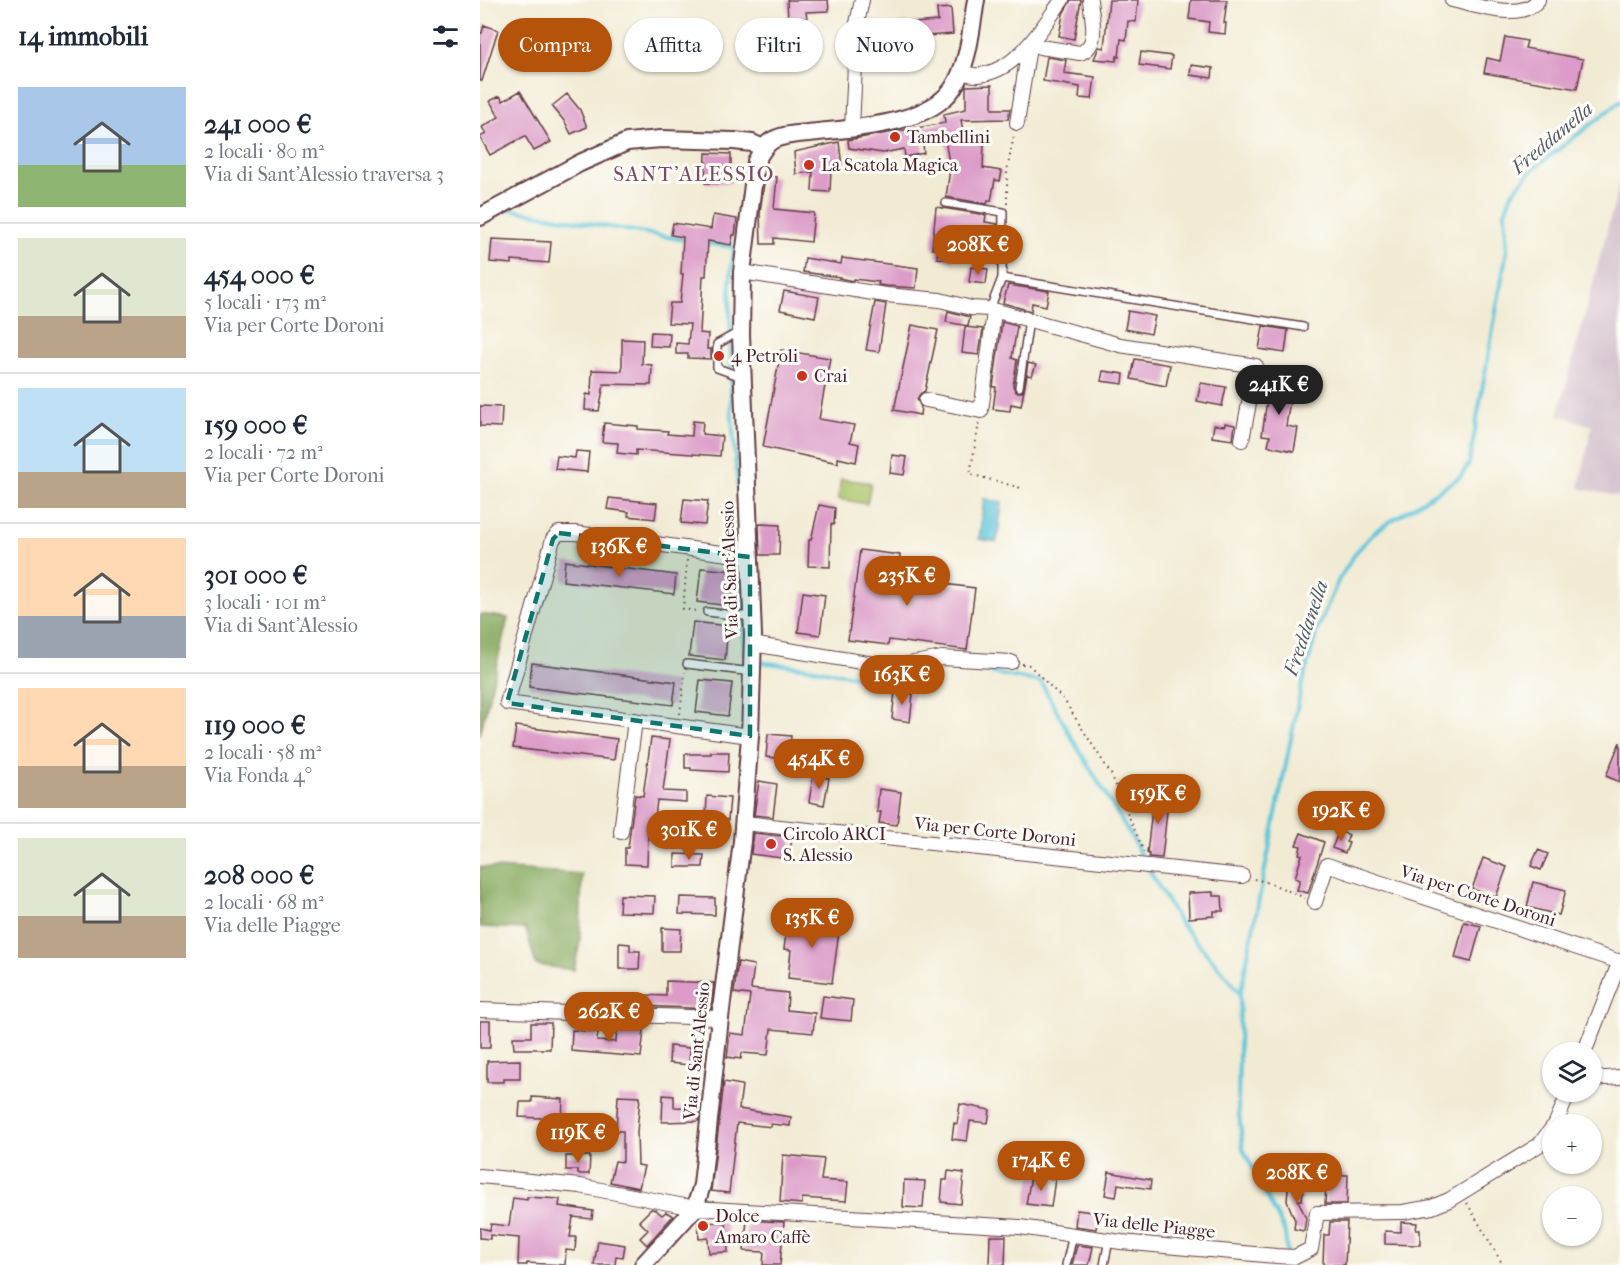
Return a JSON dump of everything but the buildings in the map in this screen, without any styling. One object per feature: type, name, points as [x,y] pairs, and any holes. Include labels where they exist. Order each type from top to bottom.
[{"type":"street","points":[[852,128],[856,23],[862,0]]},
{"type":"street","points":[[480,217],[580,163],[627,142],[661,139],[734,141],[752,143],[764,148],[771,141],[784,136],[852,128],[910,117],[928,109],[952,88],[961,72],[969,43],[976,0]]},
{"type":"street","points":[[961,72],[978,76],[1010,62],[1030,45],[1062,0]]},
{"type":"street","points":[[1030,45],[1080,53],[1085,51],[1090,45],[1094,20],[1090,0]]},
{"type":"street","points":[[1452,0],[1508,11],[1528,8],[1538,0]]},
{"type":"street","points":[[1017,123],[1030,45]]},
{"type":"street","name":"Via di Sant'Alessio","points":[[643,1265],[695,1208],[702,1185],[744,823],[750,736],[752,644],[745,616],[742,272],[756,161],[764,148]]},
{"type":"street","points":[[742,272],[886,295],[940,300],[971,308],[992,310],[1120,345],[1256,366],[1242,440]]},
{"type":"street","points":[[926,400],[981,411],[992,310]]},
{"type":"street","points":[[745,556],[575,533],[559,533],[553,539],[507,703],[750,736]]},
{"type":"street","points":[[752,644],[892,667],[942,658],[1011,662]]},
{"type":"street","points":[[621,832],[635,720]]},
{"type":"street","name":"Via per Corte Doroni","points":[[744,823],[1249,878]]},
{"type":"street","name":"Via per Corte Doroni","points":[[1315,902],[1327,865],[1620,961]]},
{"type":"street","points":[[1588,1042],[1620,961]]},
{"type":"street","points":[[480,1010],[720,1018]]},
{"type":"street","points":[[1602,1078],[1620,1077]]},
{"type":"street","name":"Via delle Piagge","points":[[480,1176],[580,1186],[695,1208],[1020,1227],[1275,1261],[1295,1257],[1311,1249],[1317,1213],[1403,1212],[1432,1207],[1461,1192],[1542,1141]]},
{"type":"lane","points":[[946,203],[1003,212],[1002,278],[992,310]]},
{"type":"lane","points":[[1002,278],[1303,327]]},
{"type":"lane","points":[[1019,387],[1029,320]]},
{"type":"lane","points":[[741,331],[717,344],[717,369],[742,377]]},
{"type":"lane","points":[[707,612],[745,616]]},
{"type":"lane","points":[[687,664],[752,672]]},
{"type":"lane","points":[[1066,1265],[1073,1235]]},
{"type":"lane","points":[[1104,1265],[1109,1240]]},
{"type":"path","points":[[1003,212],[1007,212],[1007,171],[1017,123]]},
{"type":"path","points":[[981,411],[969,474],[1021,488]]},
{"type":"path","points":[[689,549],[683,609],[707,612]]},
{"type":"path","points":[[1011,662],[1029,665],[1064,700],[1111,774],[1145,866]]},
{"type":"path","points":[[678,726],[687,664]]},
{"type":"path","points":[[1249,878],[1270,883],[1315,902]]},
{"type":"path","points":[[1461,1192],[1503,1265]]},
{"type":"highlighted area","points":[[559,533],[750,557],[750,736],[507,703],[553,539]]},
{"type":"shaded area","points":[[1620,182],[1620,497],[1579,488],[1592,426],[1558,415]]},
{"type":"green space","points":[[841,479],[871,483],[867,504],[838,499]]},
{"type":"green space","points":[[480,614],[508,618],[480,735]]},
{"type":"green space","points":[[480,867],[582,874],[580,941],[574,970],[536,965],[526,929],[480,927]]},
{"type":"water","points":[[984,499],[1002,502],[997,542],[979,539]]},
{"type":"waterway","name":"Freddanella","points":[[1288,1265],[1285,1232],[1243,1149],[1238,1105],[1240,995],[1301,688],[1317,630],[1339,579],[1357,551],[1377,530],[1460,477],[1469,464],[1507,250],[1505,212],[1512,193],[1533,169],[1620,102]]},
{"type":"waterway","points":[[507,209],[685,240]]},
{"type":"waterway","points":[[704,243],[734,247],[730,283],[731,405],[740,513]]},
{"type":"waterway","points":[[742,574],[744,654]]},
{"type":"waterway","points":[[759,662],[809,668],[927,689],[930,688],[937,666],[940,664]]},
{"type":"waterway","points":[[951,665],[1041,682],[1071,737],[1134,841],[1143,861]]},
{"type":"waterway","points":[[1149,870],[1180,923],[1240,994]]},
{"type":"place","name":"Tambellini","points":[[895,137]]},
{"type":"place","name":"La Scatola Magica","points":[[809,165]]},
{"type":"place","name":"4 Petroli","points":[[719,356]]},
{"type":"place","name":"Crai","points":[[802,376]]},
{"type":"place","name":"Circolo ARCI S. Alessio","points":[[771,844]]},
{"type":"place","name":"Dolce Amaro Caffè","points":[[703,1226]]},
{"type":"district","name":"SANT'ALESSIO","points":[[694,174]]}]
